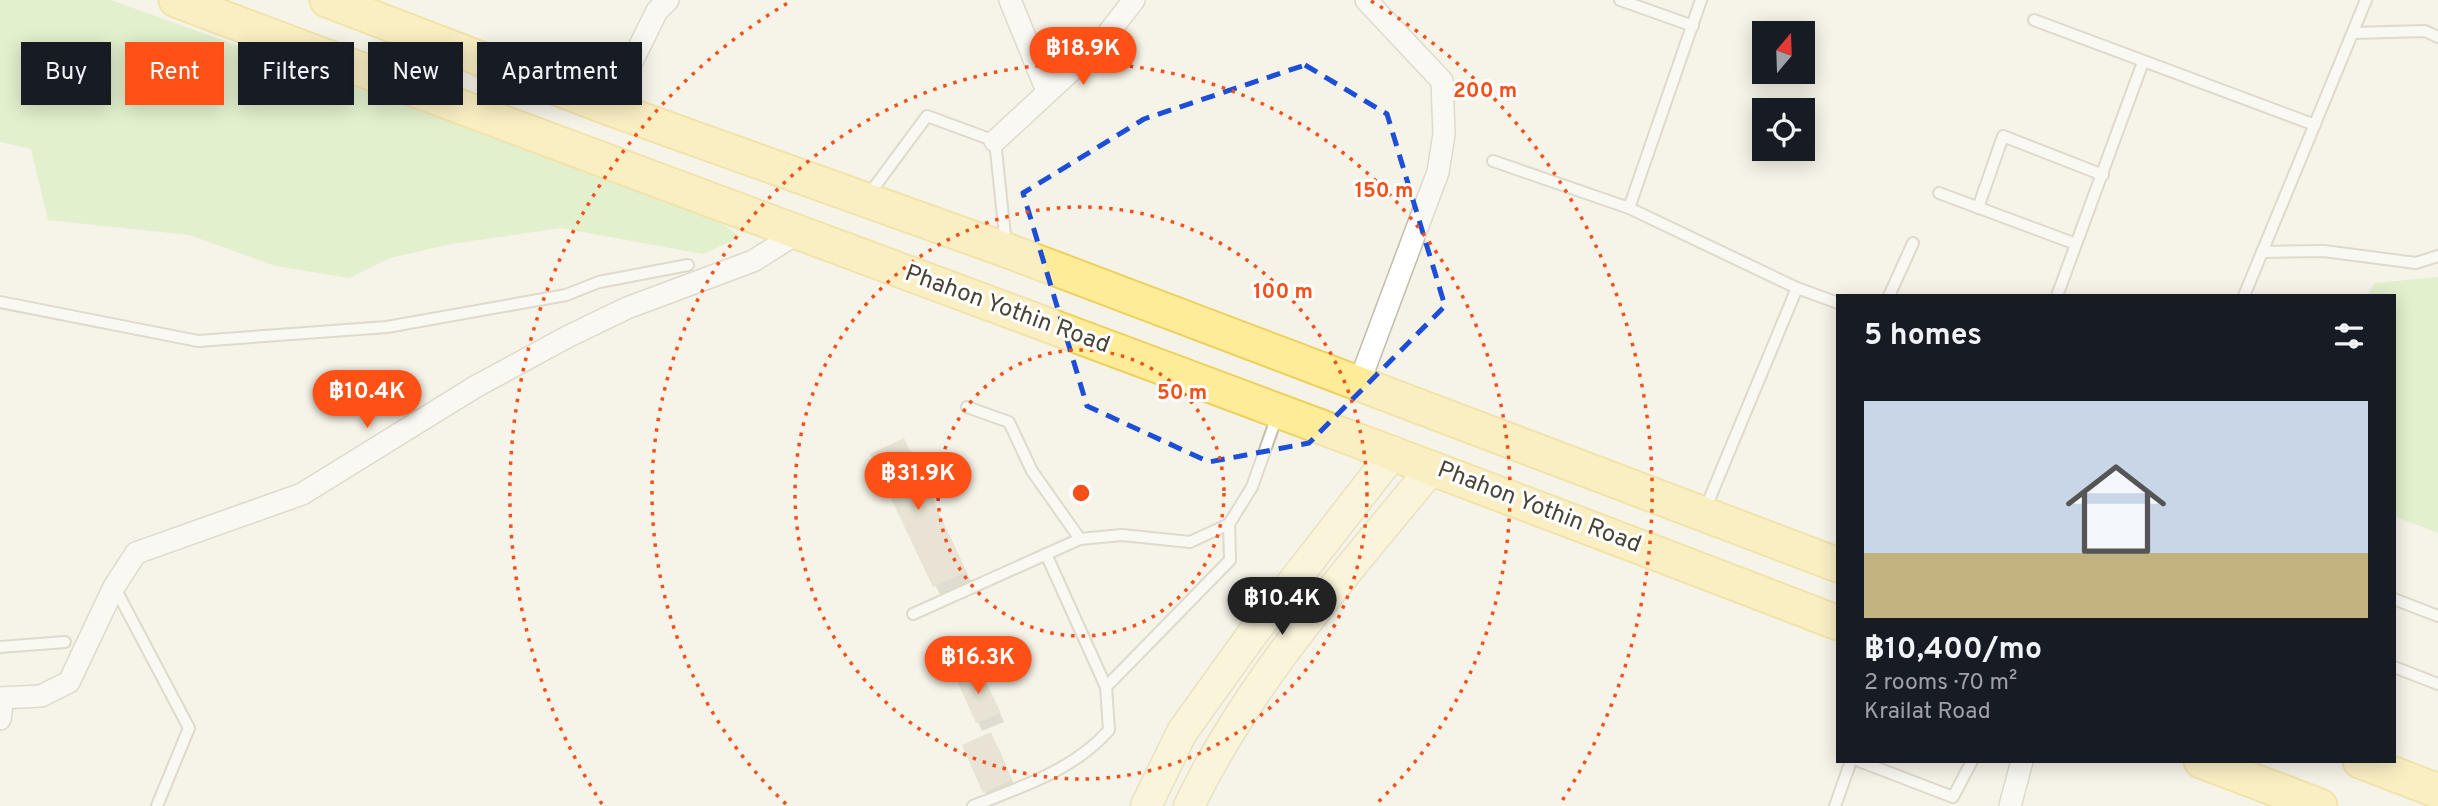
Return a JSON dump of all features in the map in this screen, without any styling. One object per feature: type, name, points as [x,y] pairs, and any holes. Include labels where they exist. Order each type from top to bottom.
[{"type":"main road","name":"Phahon Yothin Road","points":[[176,0],[796,234],[1280,409],[1836,622]]},
{"type":"main road","name":"Phahon Yothin Road","points":[[327,0],[610,108],[1006,250],[1358,386],[1836,564]]},
{"type":"main road","points":[[1146,806],[1182,732],[1251,636],[1394,452]]},
{"type":"main road","points":[[1189,806],[1213,756],[1279,660],[1433,467]]},
{"type":"main road","points":[[2206,763],[2320,806]]},
{"type":"main road","points":[[2276,763],[2275,774],[2289,795]]},
{"type":"main road","points":[[2365,763],[2438,790]]},
{"type":"street","points":[[610,108],[657,11],[668,0]]},
{"type":"street","points":[[1010,0],[1047,91]]},
{"type":"street","points":[[1358,386],[1438,173],[1444,134],[1442,80],[1366,0]]},
{"type":"street","points":[[995,141],[1099,45],[1130,2]]},
{"type":"street","points":[[0,719],[2,698],[41,696],[69,682],[114,587],[136,553],[302,494],[475,387],[567,337],[627,308],[753,261],[796,234]]},
{"type":"street","points":[[2010,806],[2021,763]]},
{"type":"lane","points":[[1620,0],[1693,26]]},
{"type":"lane","points":[[1629,208],[1702,0]]},
{"type":"lane","points":[[2245,294],[2366,0]]},
{"type":"lane","points":[[2034,20],[2315,125]]},
{"type":"lane","points":[[2353,33],[2425,32],[2438,37]]},
{"type":"lane","points":[[2058,294],[2143,62]]},
{"type":"lane","points":[[865,199],[927,116],[995,141],[1006,250]]},
{"type":"lane","points":[[1979,208],[2003,136],[2103,175]]},
{"type":"lane","points":[[1493,160],[1629,208],[1797,288],[1836,302]]},
{"type":"lane","points":[[1939,193],[2076,244]]},
{"type":"lane","points":[[1890,294],[1913,243]]},
{"type":"lane","points":[[2262,252],[2324,251],[2416,263],[2438,256]]},
{"type":"lane","points":[[0,302],[198,341],[387,327],[566,295],[599,282],[688,265]]},
{"type":"lane","points":[[1702,515],[1797,288]]},
{"type":"lane","points":[[967,407],[1009,422],[1032,471],[1080,539]]},
{"type":"lane","points":[[913,614],[1080,539],[1122,535],[1190,542],[1229,524],[1252,487],[1280,409]]},
{"type":"lane","points":[[1106,687],[1230,560],[1229,524]]},
{"type":"lane","points":[[973,806],[1062,768],[1092,750],[1109,730],[1106,687],[1046,554]]},
{"type":"lane","points":[[114,587],[189,728],[157,806]]},
{"type":"lane","points":[[2396,600],[2438,616]]},
{"type":"lane","points":[[0,647],[65,642]]},
{"type":"lane","points":[[2396,668],[2438,684]]},
{"type":"lane","points":[[1835,806],[1850,763]]},
{"type":"lane","points":[[1863,763],[1951,802],[1971,763]]},
{"type":"highlighted area","points":[[1305,65],[1387,114],[1445,306],[1309,443],[1209,462],[1087,406],[1023,193],[1144,119]]},
{"type":"green space","points":[[0,0],[111,0],[238,46],[238,105],[354,105],[354,88],[368,93],[368,105],[402,105],[710,216],[741,237],[703,254],[561,228],[451,244],[390,258],[349,278],[276,266],[189,235],[48,220],[31,149],[0,142]]},
{"type":"green space","points":[[2438,277],[2438,533],[2396,517],[2396,294],[2368,294],[2375,283]]},
{"type":"building","points":[[904,438],[966,572],[933,587],[870,454]]},
{"type":"building","points":[[980,670],[1001,713],[976,723],[956,678]]},
{"type":"building","points":[[991,732],[1012,780],[983,793],[962,745]]}]
